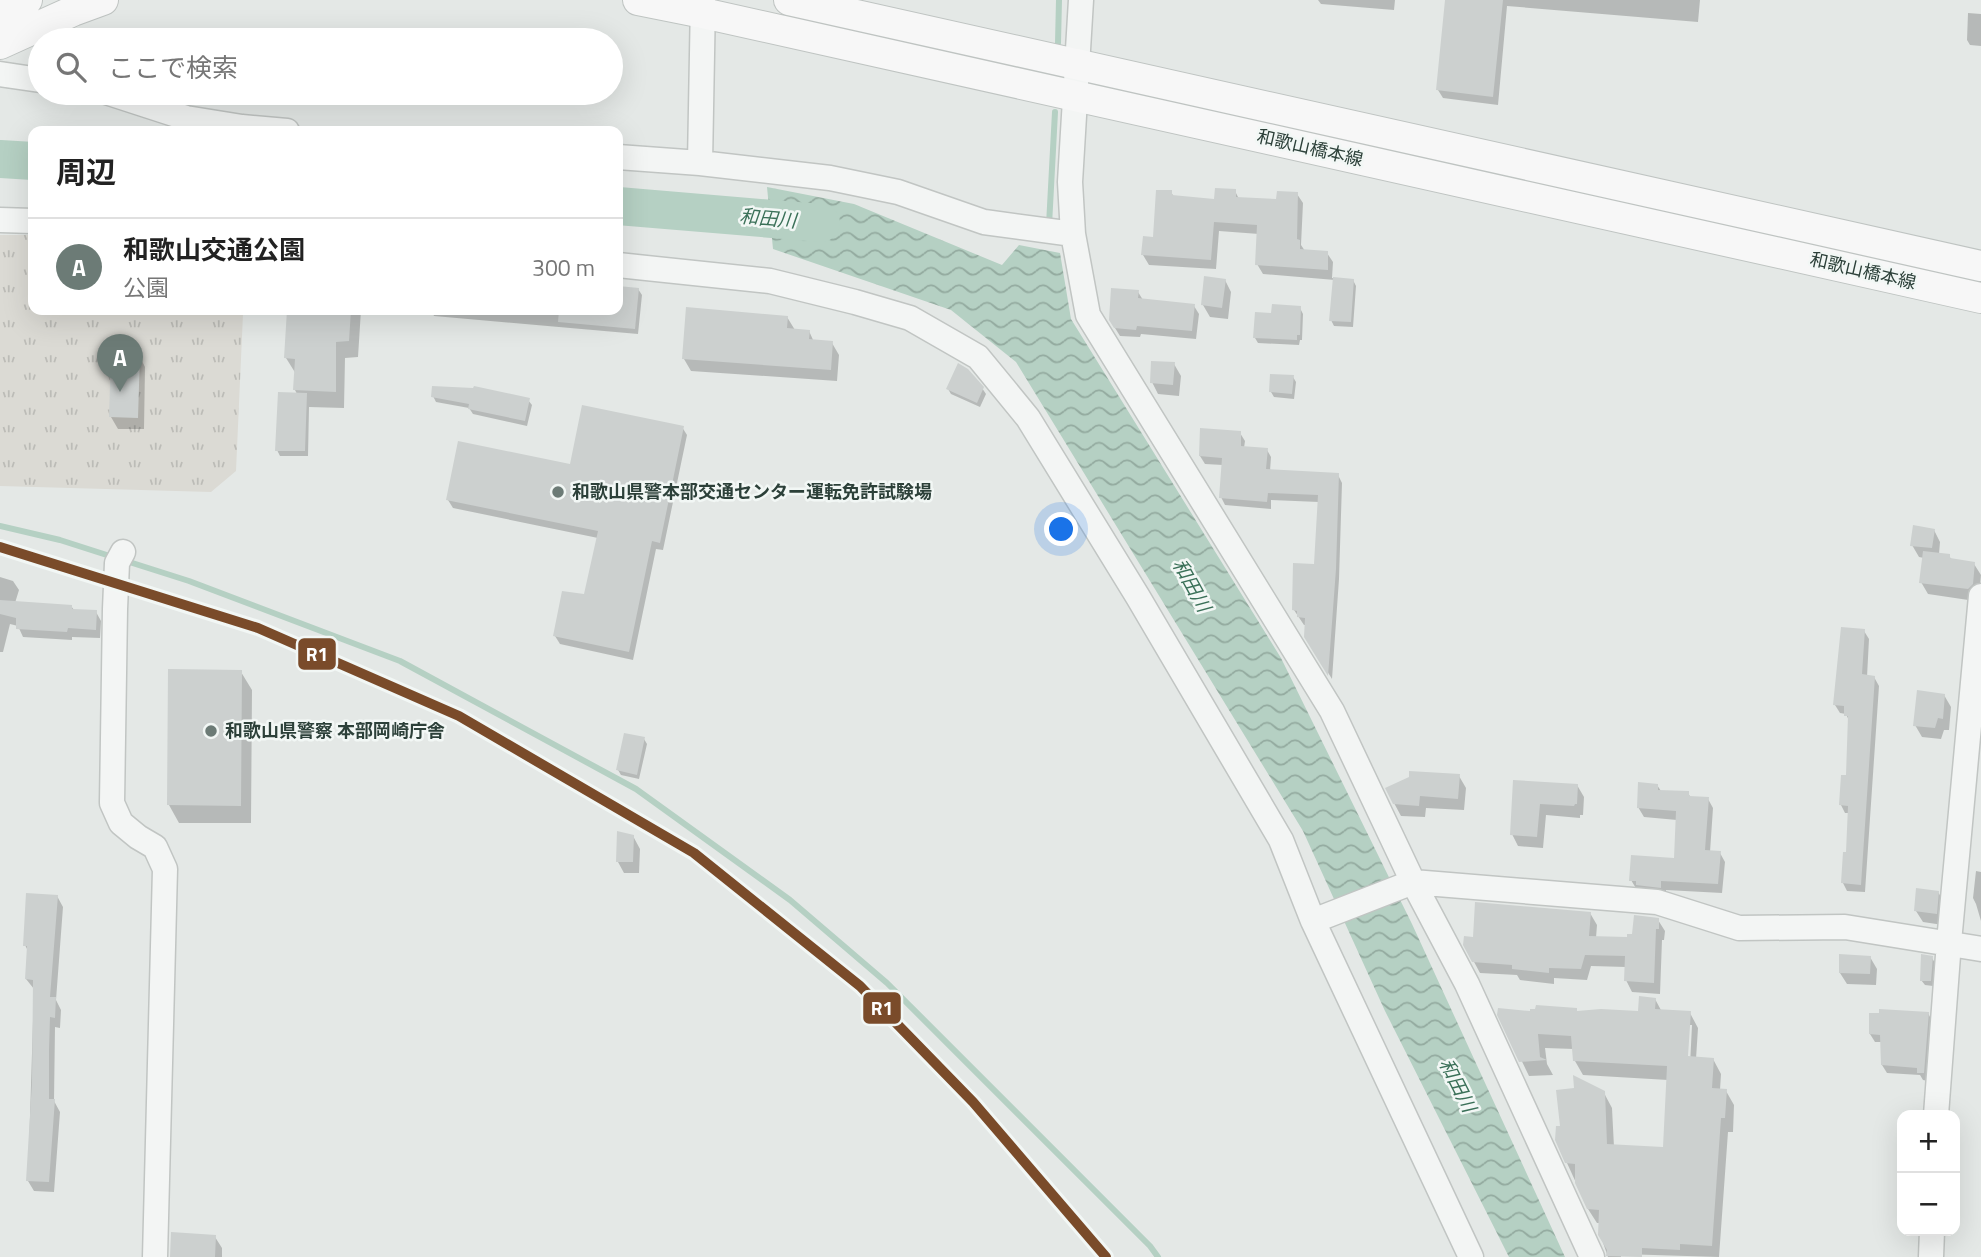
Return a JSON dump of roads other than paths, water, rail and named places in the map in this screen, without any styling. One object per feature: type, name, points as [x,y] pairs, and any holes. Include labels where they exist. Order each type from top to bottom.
[{"type":"main road","points":[[0,14],[27,0]]},
{"type":"main road","points":[[35,28],[103,0]]},
{"type":"main road","name":"和歌山橋本線","points":[[638,0],[703,6],[1075,96],[1981,298]]},
{"type":"main road","name":"和歌山橋本線","points":[[789,0],[1981,266]]},
{"type":"main road","points":[[0,44],[28,31]]},
{"type":"street","points":[[1081,0],[1070,182],[1073,234],[1088,315],[1332,711],[1413,881],[1467,984],[1592,1257]]},
{"type":"street","points":[[700,163],[703,6]]},
{"type":"street","points":[[0,75],[28,78]]},
{"type":"street","points":[[146,105],[186,118],[236,126]]},
{"type":"street","points":[[623,157],[830,178],[898,192],[984,222],[1073,234]]},
{"type":"street","points":[[0,220],[28,221]]},
{"type":"street","points":[[623,266],[770,281],[855,302],[909,318],[978,357],[1028,418],[1138,597],[1281,840],[1471,1257]]},
{"type":"street","points":[[123,552],[117,563],[112,803],[121,823],[155,847],[165,869],[156,1257]]},
{"type":"street","points":[[1936,1110],[1981,596]]},
{"type":"street","points":[[1317,920],[1413,881],[1657,902],[1739,928],[1845,927],[1981,948]]},
{"type":"street","points":[[1931,1257],[1932,1236]]},
{"type":"water","points":[[767,187],[854,204],[1002,265],[1019,245],[1060,253],[1071,319],[1281,658],[1412,924],[1565,1257],[1509,1257],[1385,1011],[1303,831],[1016,362],[951,310],[773,249]]},
{"type":"waterway","points":[[1058,43],[1059,0]]},
{"type":"waterway","points":[[1049,225],[1055,112]]},
{"type":"waterway","name":"和田川","points":[[0,159],[28,161]]},
{"type":"waterway","name":"和田川","points":[[623,206],[821,223]]},
{"type":"waterway","points":[[0,526],[60,540],[113,557]]},
{"type":"waterway","points":[[123,560],[189,581],[400,661],[636,789],[790,900],[887,983],[1158,1257]]},
{"type":"place","name":"和歌山交通公園","points":[[120,392]]},
{"type":"place","name":"和歌山県警本部交通センター運転免許試験場","points":[[558,492]]},
{"type":"place","name":"和歌山県警察 本部岡崎庁舎","points":[[211,731]]}]
